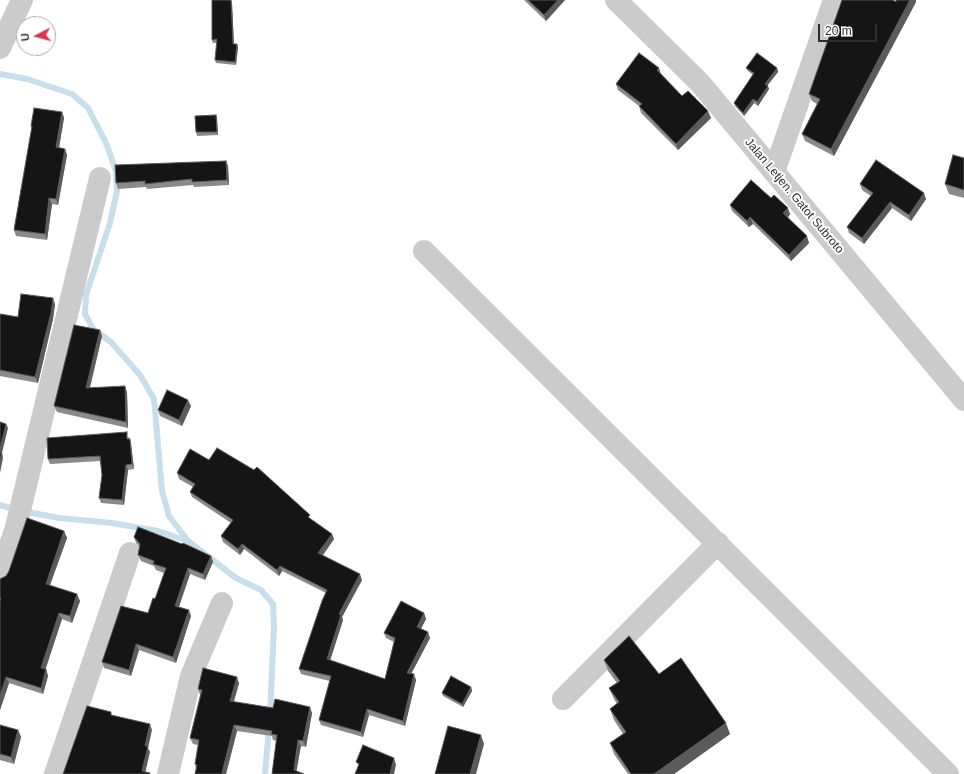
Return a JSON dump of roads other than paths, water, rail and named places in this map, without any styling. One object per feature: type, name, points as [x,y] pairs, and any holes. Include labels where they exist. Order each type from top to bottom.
[{"type":"street","points":[[0,48],[22,0]]},
{"type":"street","name":"Jalan Letjen. Gatot Subroto","points":[[616,0],[700,83],[964,400]]},
{"type":"street","points":[[774,172],[834,0]]},
{"type":"street","points":[[0,573],[15,531],[100,178]]},
{"type":"street","points":[[424,251],[948,774]]},
{"type":"street","points":[[563,699],[718,543]]},
{"type":"street","points":[[55,774],[130,553]]},
{"type":"street","points":[[168,774],[191,676],[222,603]]},
{"type":"waterway","points":[[0,74],[27,79],[72,94],[88,108],[106,143],[116,171],[117,191],[110,223],[86,295],[85,314],[93,329],[111,342],[140,375],[154,399],[162,491],[169,516],[188,541]]},
{"type":"waterway","points":[[0,505],[17,510],[59,518],[112,523],[158,531],[188,541],[236,578],[261,590],[273,604],[274,627],[270,715]]},
{"type":"waterway","points":[[265,774],[269,728]]}]
